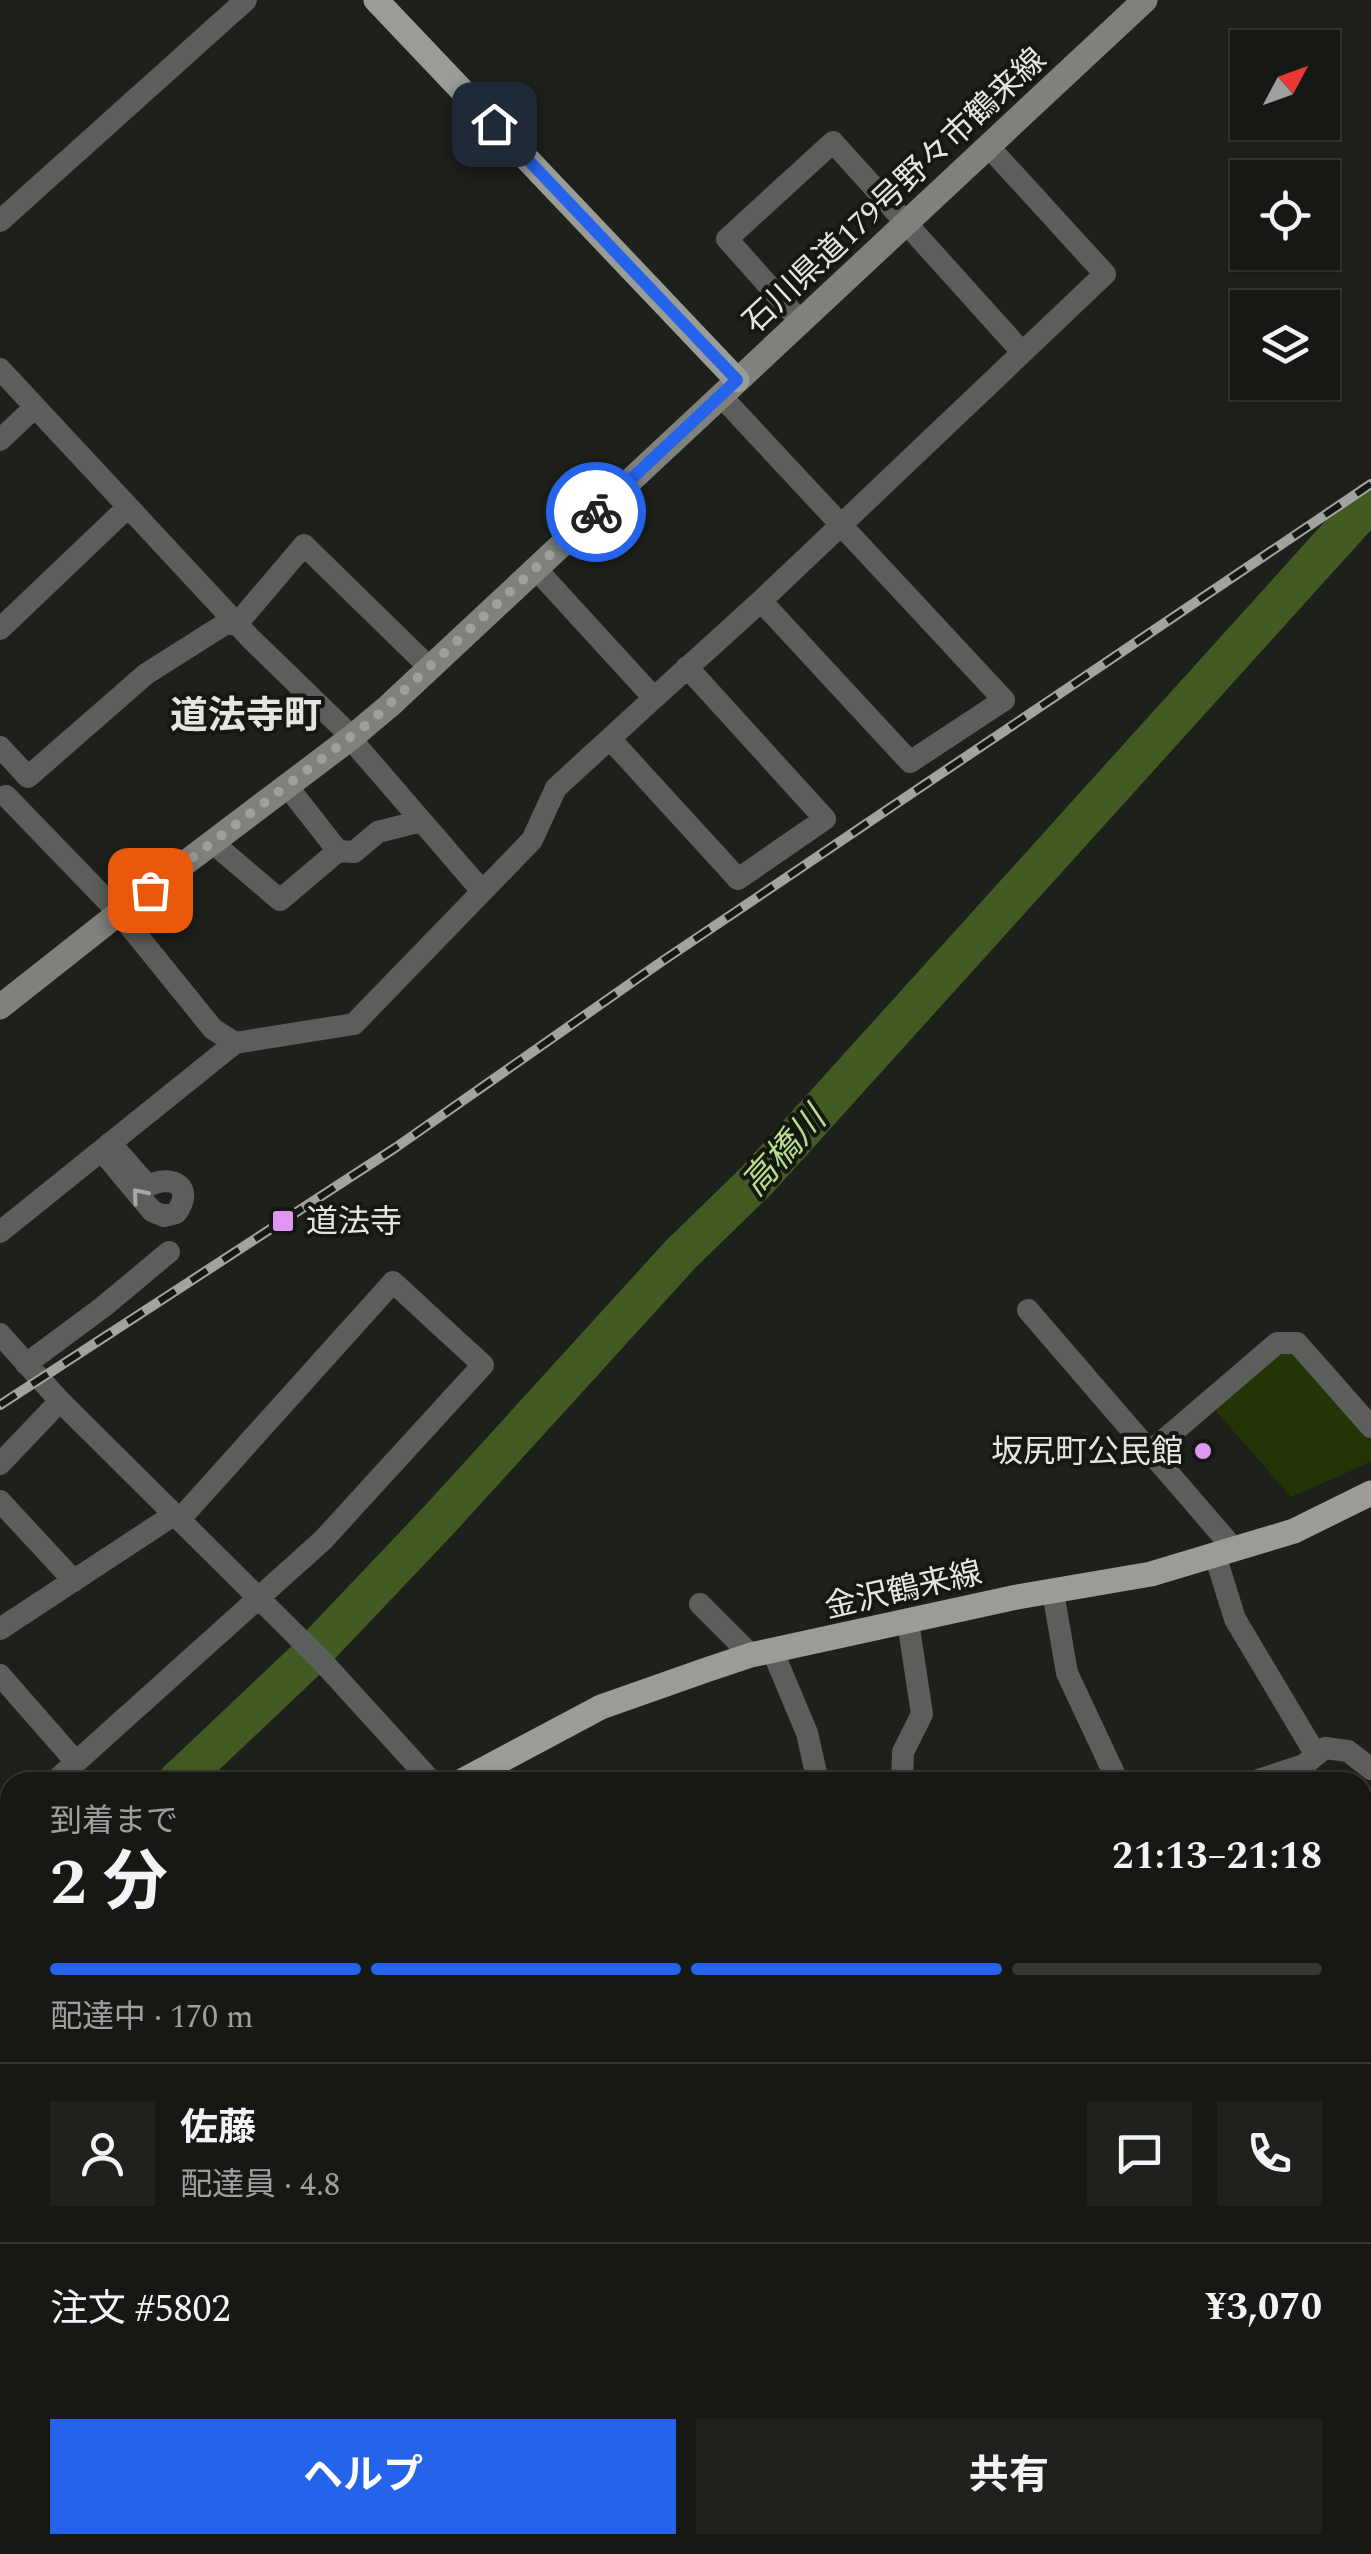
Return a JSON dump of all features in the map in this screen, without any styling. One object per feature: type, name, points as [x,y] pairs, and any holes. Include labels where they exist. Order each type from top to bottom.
[{"type":"main road","points":[[376,0],[729,388]]},
{"type":"main road","name":"石川県道179号野々市鶴来線","points":[[0,1007],[352,737],[1146,0]]},
{"type":"main road","name":"金沢鶴来線","points":[[479,1772],[601,1707],[762,1654],[1017,1597],[1152,1574],[1294,1531],[1371,1493]]},
{"type":"street","points":[[0,221],[246,0]]},
{"type":"street","points":[[801,322],[727,239],[833,142],[1022,352]]},
{"type":"street","points":[[0,1232],[236,1043],[354,1024],[532,840],[556,788],[1105,274],[989,147]]},
{"type":"street","points":[[0,369],[237,624],[352,737],[482,892]]},
{"type":"street","points":[[729,388],[840,525],[1004,700],[910,762],[761,600]]},
{"type":"street","points":[[0,440],[35,407]]},
{"type":"street","points":[[0,629],[128,507]]},
{"type":"street","points":[[236,1043],[214,1030],[119,913],[3,799],[146,674],[225,624],[237,624],[304,545],[430,668]]},
{"type":"street","points":[[536,569],[654,698]]},
{"type":"street","points":[[611,740],[738,878],[825,820],[687,667]]},
{"type":"street","points":[[0,747],[28,777]]},
{"type":"street","points":[[287,786],[338,851]]},
{"type":"street","points":[[212,843],[280,900],[338,851],[354,852],[378,832],[422,821]]},
{"type":"street","points":[[26,1364],[103,1308],[169,1252]]},
{"type":"street","points":[[0,1629],[178,1517],[393,1282],[482,1365],[323,1540],[65,1772]]},
{"type":"street","points":[[1028,1310],[1151,1452],[1224,1552],[1235,1619],[1316,1755]]},
{"type":"street","points":[[0,1334],[60,1401],[313,1652],[423,1772]]},
{"type":"street","points":[[1151,1452],[1277,1343],[1297,1343],[1371,1427]]},
{"type":"street","points":[[0,1464],[60,1401]]},
{"type":"street","points":[[0,1501],[74,1581]]},
{"type":"street","points":[[1053,1592],[1067,1674],[1113,1772]]},
{"type":"street","points":[[700,1604],[762,1654],[807,1733],[816,1772]]},
{"type":"street","points":[[902,1772],[903,1752],[922,1714],[908,1622]]},
{"type":"street","points":[[0,1675],[76,1762]]},
{"type":"street","points":[[1283,1772],[1304,1765],[1325,1748],[1348,1751],[1371,1770]]},
{"type":"green space","points":[[1294,1352],[1371,1441],[1371,1462],[1291,1497],[1215,1410],[1280,1353]]},
{"type":"waterway","name":"高橋川","points":[[188,1772],[305,1661],[680,1255],[757,1180],[1371,503]]},
{"type":"railway","points":[[0,1405],[395,1148],[661,962],[1371,484]]},
{"type":"way so far","points":[[150,890],[370,722],[596,512]]},
{"type":"place","name":"道法寺","points":[[283,1221]]},
{"type":"place","name":"坂尻町公民館","points":[[1203,1451]]},
{"type":"district","name":"道法寺町","points":[[246,715]]},
{"type":"route","points":[[494,124],[737,380],[596,512]]}]
